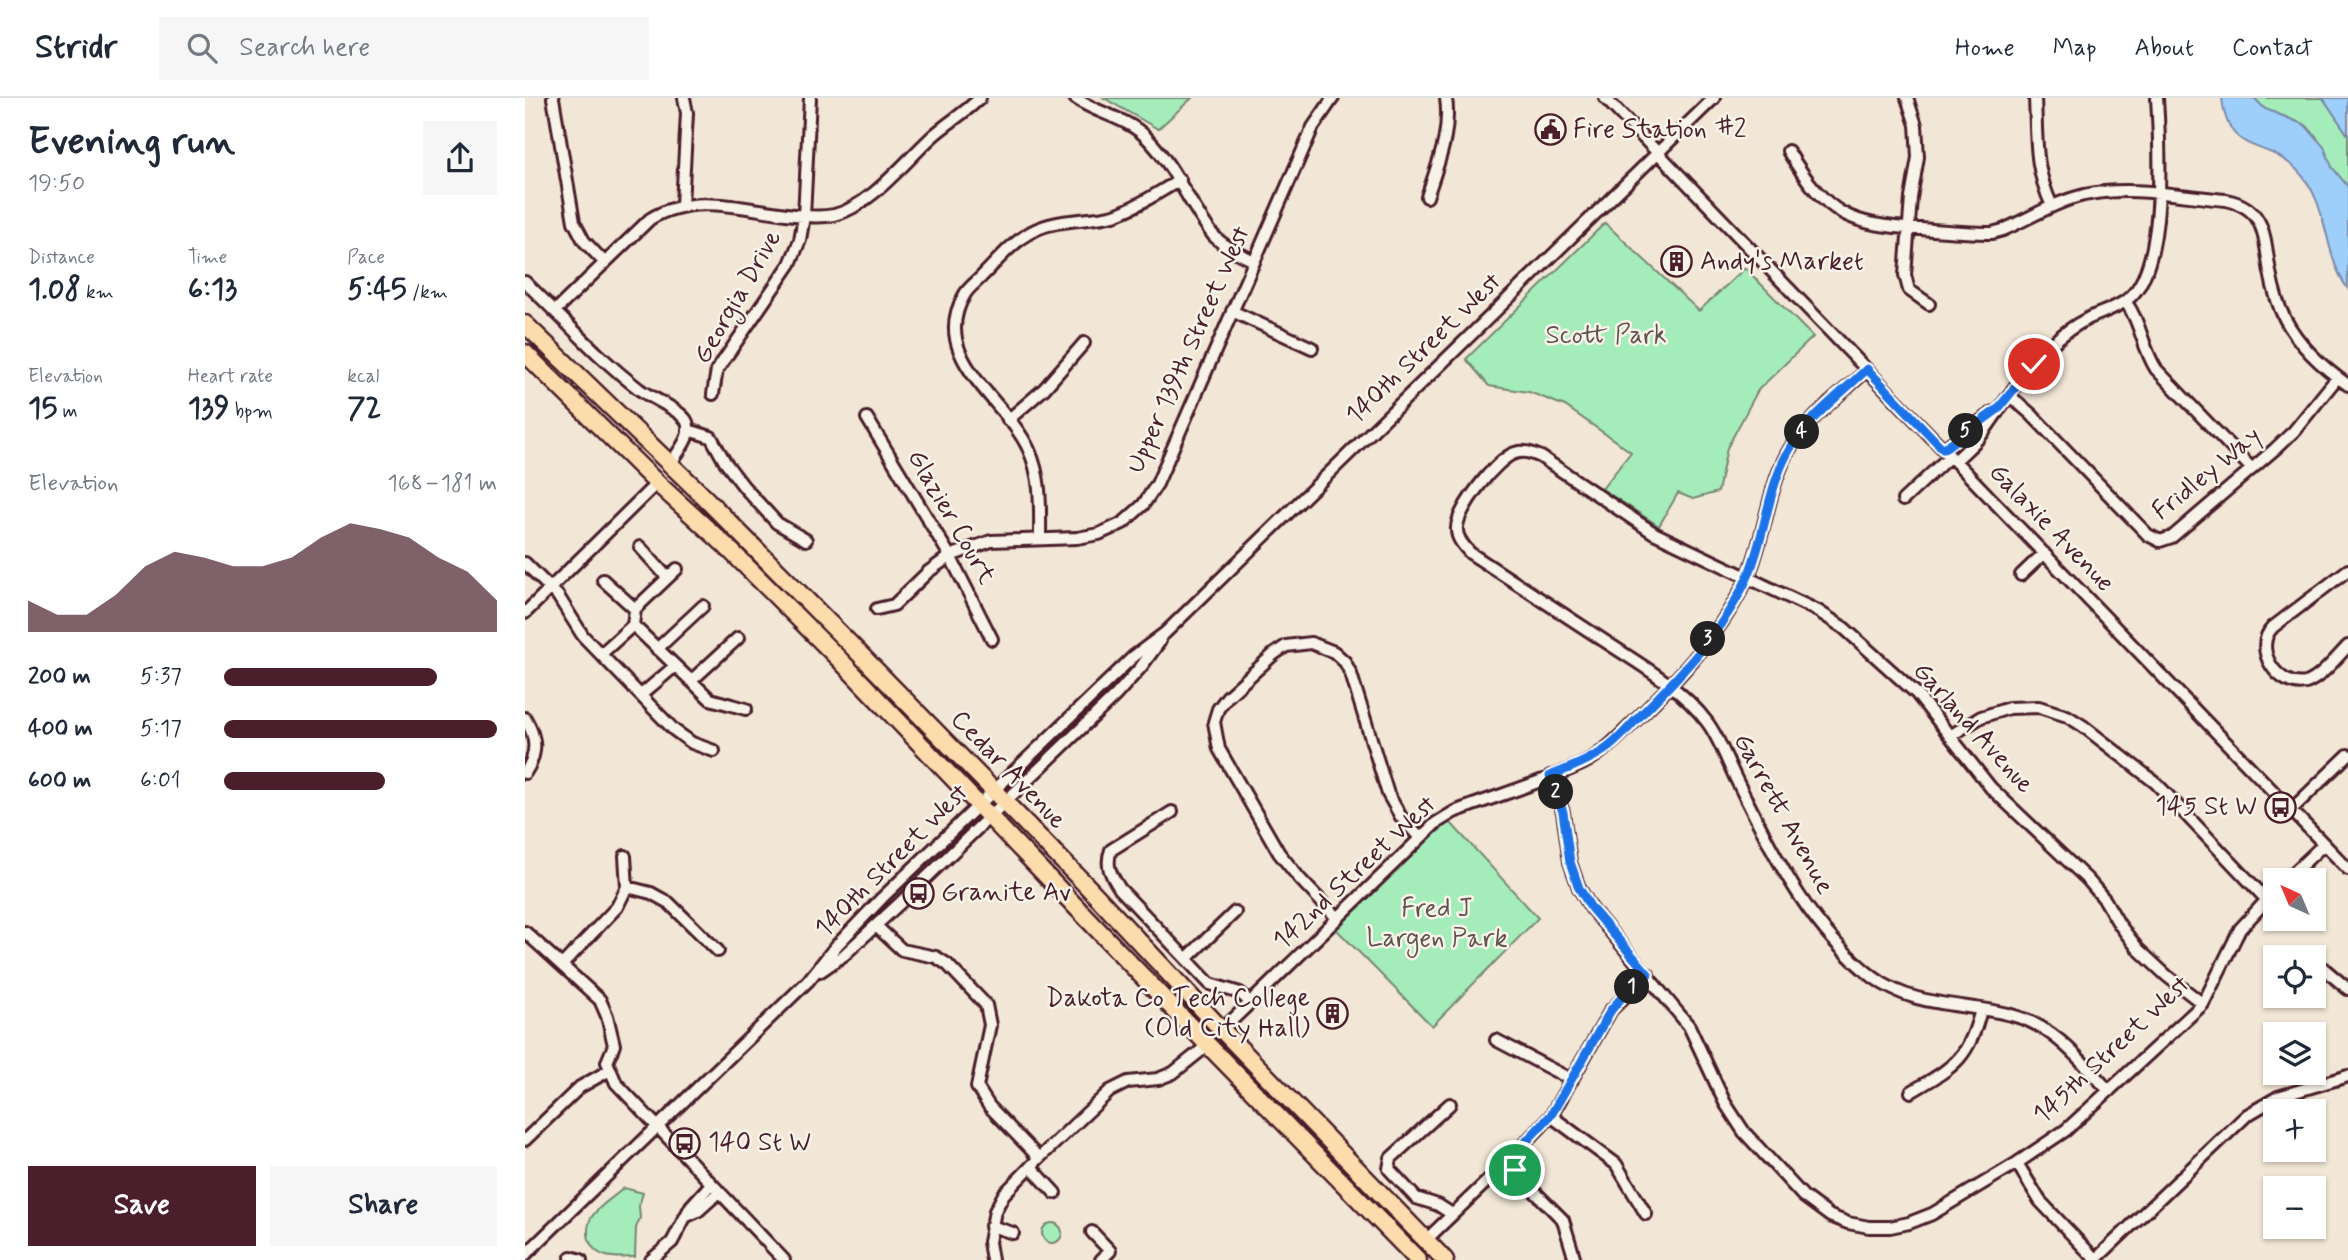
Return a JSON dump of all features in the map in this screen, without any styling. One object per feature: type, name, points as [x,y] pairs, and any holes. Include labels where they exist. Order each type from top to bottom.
[{"type":"highway","name":"Cedar Avenue","points":[[525,324],[844,637],[1445,1260]]},
{"type":"highway","name":"Cedar Avenue","points":[[525,353],[839,659],[1411,1258]]},
{"type":"highway","points":[[1148,982],[1169,993],[1202,1025],[1210,1030],[1222,1030]]},
{"type":"highway","points":[[1208,1045],[1218,1045],[1228,1051],[1257,1079],[1298,1108]]},
{"type":"street","points":[[553,98],[574,222],[584,241],[605,263]]},
{"type":"street","points":[[682,205],[687,113],[684,98]]},
{"type":"street","name":"Georgia Drive","points":[[713,394],[717,370],[790,264],[800,240],[804,216],[810,98]]},
{"type":"street","points":[[555,311],[650,219],[666,209],[707,204],[804,216],[834,215],[862,203],[936,133],[980,98]]},
{"type":"street","points":[[1075,98],[1125,122],[1143,134],[1163,155],[1214,236],[1231,250],[1254,261]]},
{"type":"street","name":"Upper 139th Street West","points":[[877,609],[894,605],[928,572],[950,556],[991,541],[1076,538],[1099,534],[1123,523],[1143,505],[1157,484],[1313,127],[1333,98]]},
{"type":"street","points":[[1427,197],[1445,145],[1449,119],[1446,98]]},
{"type":"street","name":"Galaxie Avenue","points":[[1605,98],[2348,869]]},
{"type":"street","name":"140th Street West","points":[[808,981],[844,955],[876,926],[1133,657],[1165,633],[1714,98]]},
{"type":"street","points":[[1907,98],[1916,125],[1918,146],[1908,228],[1906,282],[1909,290],[1929,304]]},
{"type":"street","points":[[2035,98],[2038,165],[2052,206]]},
{"type":"street","points":[[1903,500],[1998,409],[2058,338],[2135,293],[2148,271],[2159,194],[2161,162],[2157,98]]},
{"type":"street","points":[[1788,151],[1804,178],[1829,204],[1843,214],[1869,224],[1992,233],[2052,206],[2084,195],[2108,191],[2226,200],[2239,204],[2252,212],[2263,230],[2273,288],[2285,318],[2307,350],[2348,385]]},
{"type":"street","points":[[1040,538],[1040,488],[1037,468],[1027,446],[957,349],[955,320],[965,293],[1014,244],[1032,231],[1057,222],[1096,219],[1117,214],[1180,180]]},
{"type":"street","points":[[525,282],[614,370],[645,394],[684,416],[688,433],[670,464]]},
{"type":"street","points":[[2125,301],[2137,318],[2146,351],[2155,369],[2252,470]]},
{"type":"street","points":[[1232,311],[1312,348]]},
{"type":"street","points":[[1008,420],[1044,389],[1084,343]]},
{"type":"street","name":"142nd Street West","points":[[1222,1030],[1436,822],[1454,812],[1584,763],[1606,750],[1671,685],[1726,616],[1747,578],[1759,549],[1777,478],[1797,437],[1867,369]]},
{"type":"street","name":"Fridley Way","points":[[2009,396],[2031,414],[2154,539],[2160,541],[2172,537],[2252,470],[2294,431],[2337,377]]},
{"type":"street","points":[[1949,455],[1984,432],[1998,409]]},
{"type":"street","name":"Glazier Court","points":[[867,418],[950,556],[992,639]]},
{"type":"street","points":[[688,433],[712,437],[725,463],[744,488],[777,523],[806,540]]},
{"type":"street","name":"Garland Avenue","points":[[1464,507],[1501,459],[1526,451],[1541,457],[1654,533],[1818,611],[1844,628],[1916,693],[1991,788],[2097,890],[2138,949],[2203,1004]]},
{"type":"street","points":[[525,613],[657,484]]},
{"type":"street","name":"Garrett Avenue","points":[[1464,507],[1458,517],[1457,530],[1461,543],[1470,553],[1671,685],[1707,722],[1784,874],[1804,905],[1872,976],[1895,991],[1920,1000],[2016,1016],[2045,1029],[2066,1045],[2109,1091]]},
{"type":"street","points":[[640,547],[667,577]]},
{"type":"street","points":[[2021,575],[2044,553]]},
{"type":"street","points":[[525,563],[563,603],[578,630],[680,736],[714,751]]},
{"type":"street","points":[[602,653],[633,625],[635,610],[677,569]]},
{"type":"street","points":[[2348,570],[2273,627],[2263,644],[2264,654],[2270,663],[2285,679],[2299,683],[2308,682],[2316,676],[2348,646]]},
{"type":"street","points":[[603,580],[635,610]]},
{"type":"street","points":[[657,649],[703,606]]},
{"type":"street","points":[[633,625],[710,699],[746,709]]},
{"type":"street","name":"140th Street West","points":[[525,1255],[808,981],[837,945],[882,898],[1116,695],[1141,667],[1165,633]]},
{"type":"street","points":[[691,681],[738,638]]},
{"type":"street","points":[[1337,918],[1279,853],[1219,749],[1214,722],[1218,709],[1227,697],[1286,646],[1311,643],[1334,652],[1345,662],[1351,674],[1388,794],[1401,817],[1420,838]]},
{"type":"street","points":[[641,695],[675,666]]},
{"type":"street","points":[[1950,736],[1981,717],[2009,708],[2039,707],[2067,716],[2156,783],[2263,896]]},
{"type":"street","points":[[525,718],[535,737],[536,750],[525,773]]},
{"type":"street","points":[[2291,810],[2348,755]]},
{"type":"street","name":"145th Street West","points":[[1550,776],[1563,812],[1570,862],[1579,888],[1591,908],[1689,1026],[1725,1103],[1744,1132],[1803,1196],[1830,1216],[1869,1227],[1909,1223],[1932,1214],[2066,1130],[2203,1004],[2240,929],[2263,902]]},
{"type":"street","points":[[1172,812],[1111,850],[1107,860],[1109,872],[1120,889],[1210,984],[1240,993],[1250,1002]]},
{"type":"street","points":[[2299,868],[2324,844]]},
{"type":"street","points":[[562,965],[617,907],[627,887],[625,856]]},
{"type":"street","points":[[627,887],[650,893],[669,903],[718,951]]},
{"type":"street","points":[[1187,958],[1235,912]]},
{"type":"street","points":[[876,926],[902,950],[936,957],[947,964],[986,1005],[990,1025],[977,1077],[978,1089],[989,1106],[1039,1158]]},
{"type":"street","points":[[526,936],[600,1000],[614,1045],[607,1062],[616,1083],[784,1260]]},
{"type":"street","points":[[2326,971],[2348,989]]},
{"type":"street","points":[[1426,1240],[1506,1163],[1551,1115],[1611,1010],[1648,974]]},
{"type":"street","points":[[1911,1092],[1948,1070],[1963,1056],[1975,1035],[1981,1010]]},
{"type":"street","points":[[1496,1040],[1572,1080]]},
{"type":"street","points":[[992,1260],[989,1242],[995,1211],[1004,1194],[1039,1158],[1110,1091],[1128,1082],[1158,1079],[1173,1073],[1208,1045]]},
{"type":"street","points":[[525,1140],[580,1087],[610,1070]]},
{"type":"street","points":[[2017,1163],[2040,1200],[2096,1260],[2247,1115],[2278,1097],[2348,1076]]},
{"type":"street","points":[[1450,1104],[1391,1158],[1389,1169],[1416,1198],[1439,1205],[1452,1214]]},
{"type":"street","points":[[1551,1115],[1616,1164],[1646,1214]]},
{"type":"street","points":[[1506,1163],[1563,1220],[1575,1260]]},
{"type":"street","points":[[1031,1167],[1055,1193]]},
{"type":"street","points":[[651,1260],[673,1241],[691,1206],[715,1188]]},
{"type":"street","points":[[991,1226],[1013,1233]]},
{"type":"street","points":[[1092,1232],[1110,1251],[1101,1260]]},
{"type":"green space","points":[[1104,98],[1192,98],[1158,129]]},
{"type":"green space","points":[[2254,98],[2323,98],[2348,135],[2348,187],[2332,167],[2316,136],[2306,125],[2265,109]]},
{"type":"green space","name":"Scott Park","points":[[1605,223],[1699,311],[1745,268],[1813,337],[1758,390],[1727,448],[1718,492],[1693,499],[1678,493],[1659,526],[1602,489],[1631,452],[1565,406],[1529,392],[1489,386],[1466,359]]},
{"type":"green space","name":"Fred J Largen Park","points":[[1450,822],[1538,918],[1432,1026],[1336,929],[1427,840]]},
{"type":"green space","points":[[624,1188],[643,1193],[636,1228],[635,1257],[607,1256],[592,1246],[588,1234],[589,1223],[598,1210]]},
{"type":"green space","points":[[1052,1223],[1059,1226],[1062,1233],[1059,1240],[1052,1243],[1045,1240],[1042,1233],[1045,1226]]},
{"type":"water","points":[[2222,98],[2254,98],[2265,109],[2305,125],[2324,147],[2332,167],[2348,187],[2348,289],[2334,260],[2316,198],[2308,184],[2286,161],[2250,144],[2232,130]]},
{"type":"water","points":[[2323,98],[2348,98],[2348,135]]},
{"type":"place","name":"Fire Station #2","points":[[1550,130]]},
{"type":"place","name":"Andy's Market","points":[[1677,262]]},
{"type":"place","name":"145 St W","points":[[2280,807]]},
{"type":"place","name":"Granite Av","points":[[918,893]]},
{"type":"place","name":"Dakota Co Tech College (Old City Hall)","points":[[1333,1014]]},
{"type":"place","name":"140 St W","points":[[685,1143]]},
{"type":"route","points":[[1515,1170],[1506,1163],[1551,1115],[1611,1010],[1648,974],[1591,908],[1579,888],[1570,862],[1563,812],[1550,776],[1584,763],[1606,750],[1671,685],[1726,616],[1759,549],[1777,478],[1786,456],[1797,437],[1867,369],[1943,449],[1998,409],[2034,364]]}]
